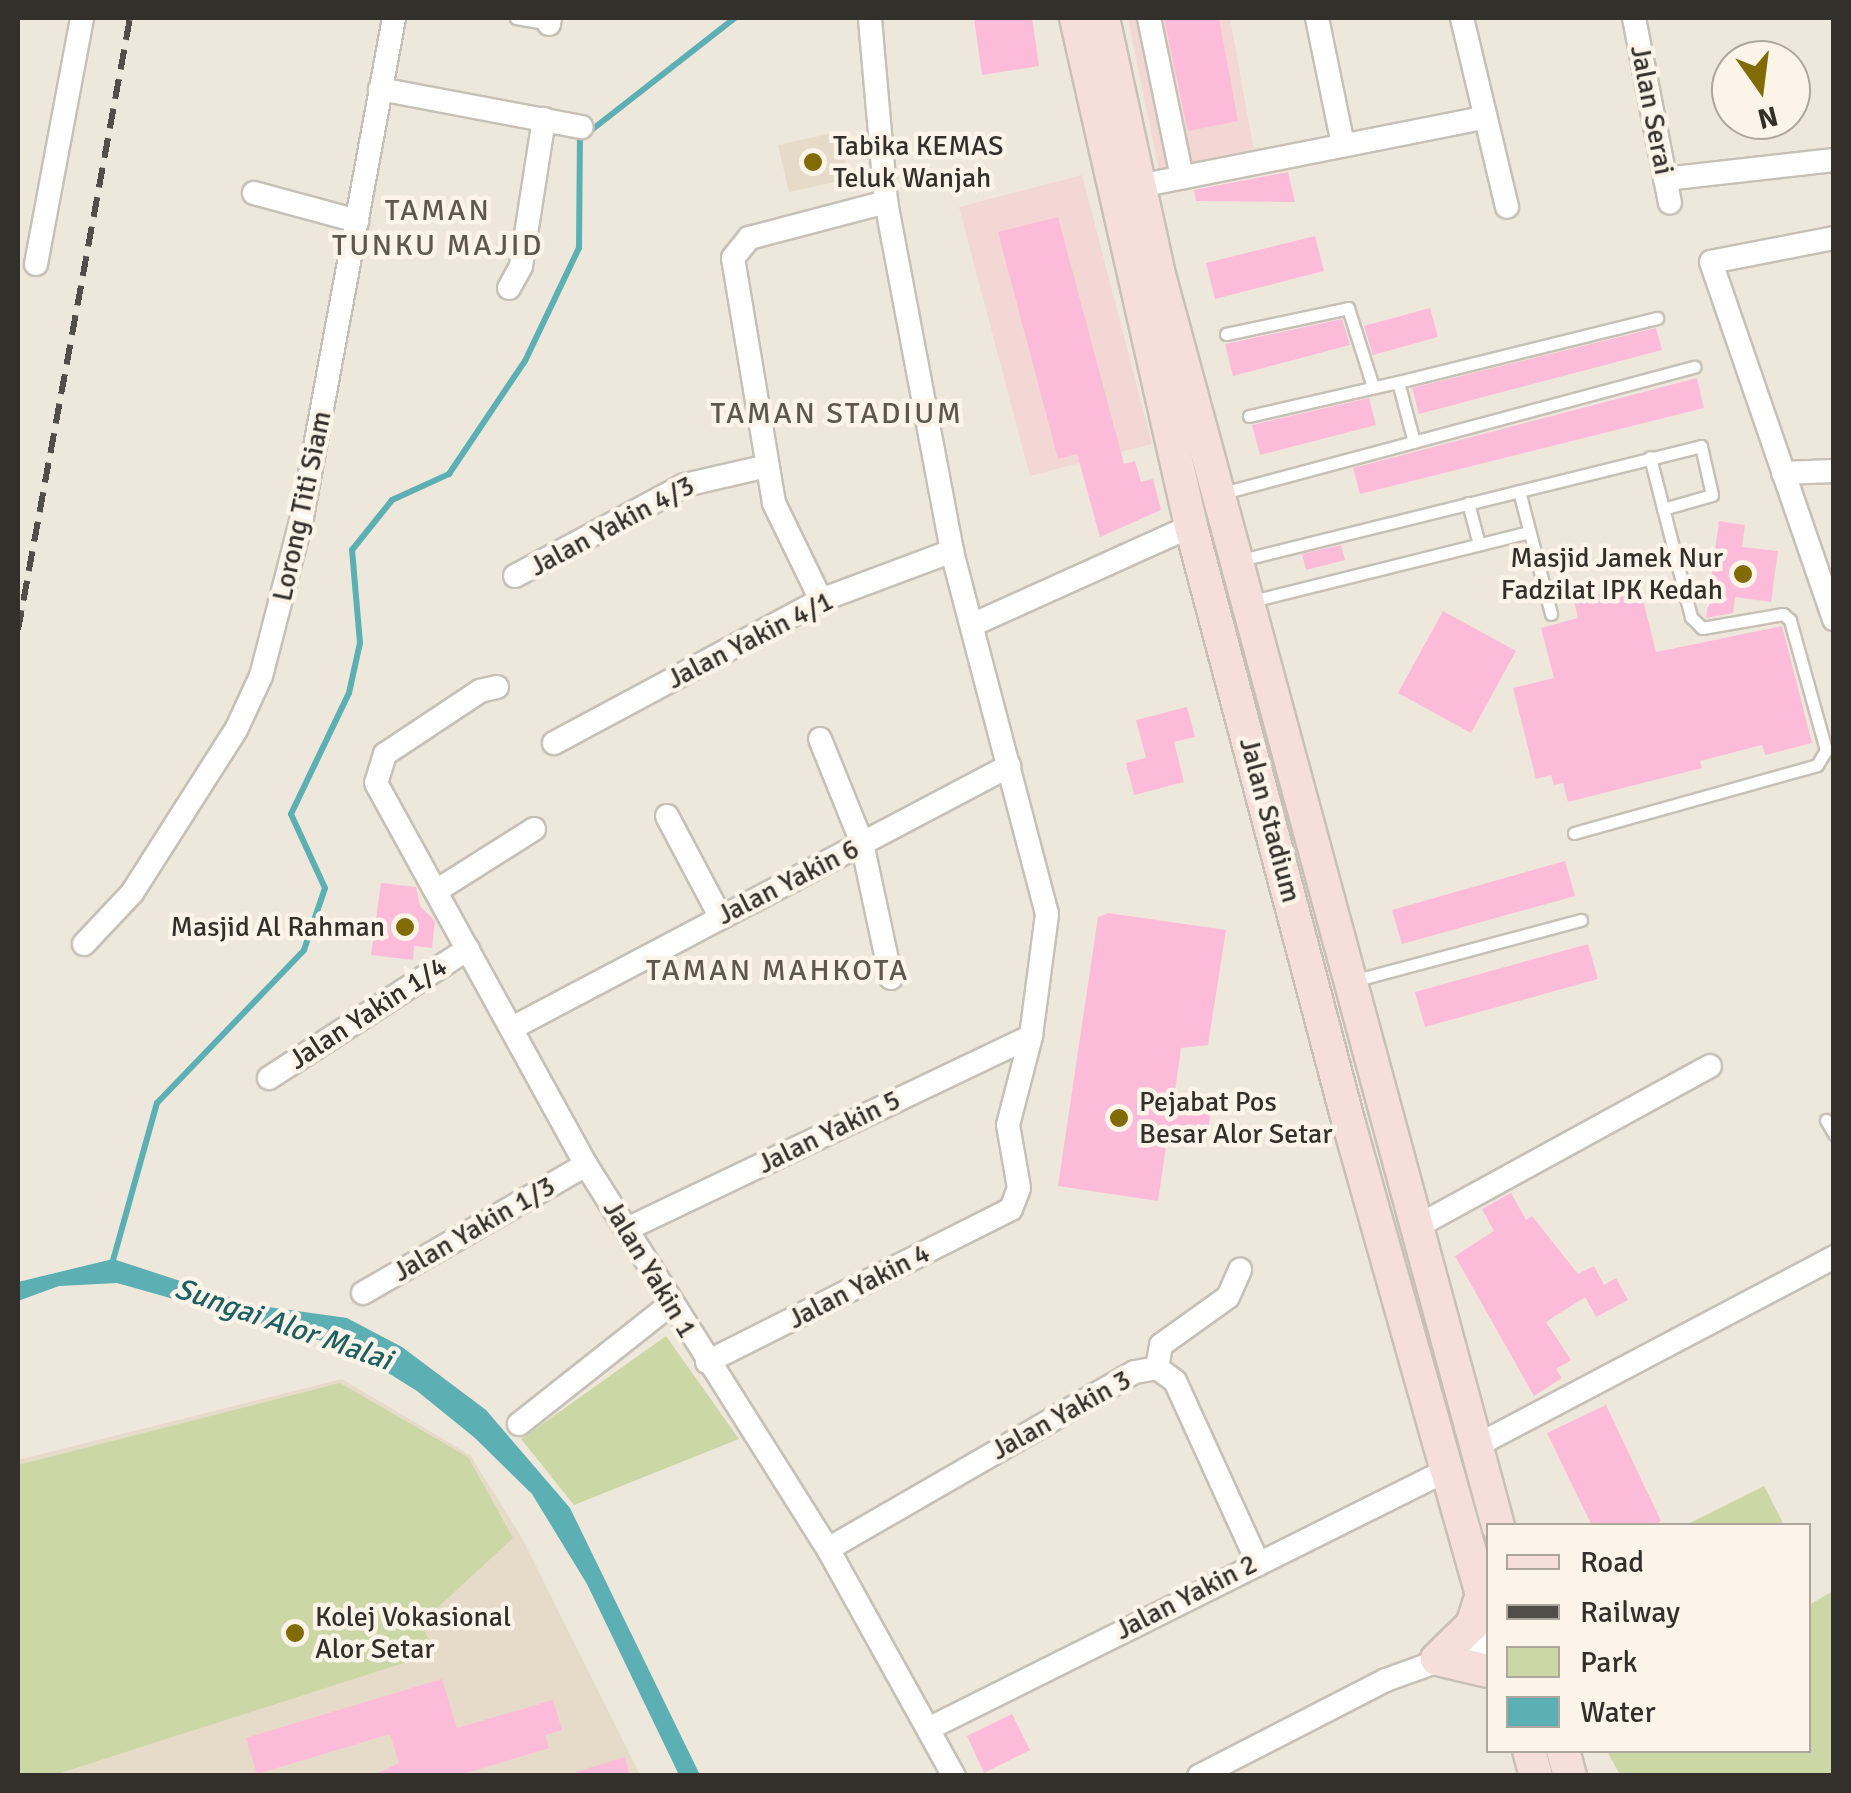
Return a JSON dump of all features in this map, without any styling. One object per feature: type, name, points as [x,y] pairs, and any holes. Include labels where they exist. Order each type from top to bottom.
[{"type":"main road","name":"Jalan Stadium","points":[[1076,18],[1191,526],[1445,1471],[1485,1605]]},
{"type":"main road","name":"Jalan Stadium","points":[[1103,18],[1139,186],[1218,494],[1497,1523]]},
{"type":"main road","points":[[1436,1659],[1462,1638],[1485,1605]]},
{"type":"main road","points":[[1436,1659],[1486,1671]]},
{"type":"street","points":[[36,264],[82,18]]},
{"type":"street","name":"Lorong Titi Siam","points":[[84,944],[132,892],[236,730],[261,676],[302,517],[394,18]]},
{"type":"street","points":[[870,18],[886,202],[952,551],[1048,914],[1031,1036]]},
{"type":"street","points":[[1149,18],[1182,178]]},
{"type":"street","points":[[1317,18],[1344,145]]},
{"type":"street","points":[[1462,18],[1507,207]]},
{"type":"street","name":"Jalan Serai","points":[[1634,18],[1670,204]]},
{"type":"street","points":[[380,88],[581,127]]},
{"type":"street","points":[[1139,186],[1483,118]]},
{"type":"street","points":[[509,288],[521,266],[544,119]]},
{"type":"street","points":[[1666,179],[1834,160]]},
{"type":"street","points":[[254,192],[357,222]]},
{"type":"street","points":[[821,600],[784,534],[767,466],[733,258],[738,244],[886,202]]},
{"type":"street","points":[[1834,238],[1712,258],[1834,619]]},
{"type":"street","name":"Jalan Yakin 4/3","points":[[515,576],[685,485],[767,466]]},
{"type":"street","points":[[1783,474],[1834,471]]},
{"type":"street","points":[[972,625],[1191,526]]},
{"type":"street","name":"Jalan Yakin 4/1","points":[[554,743],[821,600],[952,551]]},
{"type":"street","name":"Jalan Yakin 1","points":[[496,688],[480,691],[384,754],[376,782],[514,1027],[586,1165],[670,1304],[828,1548],[954,1776]]},
{"type":"street","points":[[820,738],[862,843],[891,978]]},
{"type":"street","name":"Jalan Yakin 6","points":[[514,1027],[1009,766]]},
{"type":"street","points":[[667,816],[720,916]]},
{"type":"street","points":[[436,890],[534,828]]},
{"type":"street","name":"Jalan Yakin 1/4","points":[[269,1078],[468,949]]},
{"type":"street","name":"Jalan Yakin 4","points":[[707,1362],[1012,1209],[1019,1188],[1008,1125],[1031,1036]]},
{"type":"street","name":"Jalan Yakin 5","points":[[627,1229],[1031,1036]]},
{"type":"street","points":[[1416,1227],[1710,1066]]},
{"type":"street","name":"Jalan Yakin 1/3","points":[[363,1293],[586,1165]]},
{"type":"street","points":[[1476,1446],[1834,1256]]},
{"type":"street","points":[[1158,1368],[1161,1346],[1228,1297],[1240,1270]]},
{"type":"street","points":[[518,1424],[670,1304]]},
{"type":"street","name":"Jalan Yakin 3","points":[[828,1548],[1135,1372],[1158,1368],[1175,1381],[1257,1561]]},
{"type":"street","name":"Jalan Yakin 2","points":[[930,1728],[1257,1561],[1445,1471]]},
{"type":"street","points":[[1198,1776],[1436,1659],[1486,1644]]},
{"type":"lane","points":[[516,18],[550,20]]},
{"type":"lane","points":[[1226,334],[1348,308],[1373,387]]},
{"type":"lane","points":[[1249,416],[1657,318]]},
{"type":"lane","points":[[1218,494],[1694,367]]},
{"type":"lane","points":[[1398,382],[1414,442]]},
{"type":"lane","points":[[1237,561],[1696,445],[1706,450],[1712,495],[1663,509]]},
{"type":"lane","points":[[1574,833],[1824,758],[1790,620],[1783,614],[1709,628],[1696,624],[1650,458]]},
{"type":"lane","points":[[1519,491],[1551,614]]},
{"type":"lane","points":[[1468,503],[1479,544]]},
{"type":"lane","points":[[1248,602],[1529,532]]},
{"type":"lane","points":[[1349,982],[1581,920]]},
{"type":"lane","points":[[1826,1120],[1834,1134]]},
{"type":"shaded area","points":[[1128,18],[1230,18],[1257,168],[1162,185]]},
{"type":"shaded area","name":"Tabika KEMAS Teluk Wanjah","points":[[838,132],[849,179],[789,192],[778,145]]},
{"type":"shaded area","points":[[1082,175],[1152,444],[1030,476],[959,207]]},
{"type":"shaded area","name":"Kolej Vokasional Alor Setar","points":[[342,1379],[470,1455],[522,1538],[640,1775],[18,1776],[18,1460]]},
{"type":"green space","points":[[666,1336],[739,1439],[574,1505],[521,1439]]},
{"type":"green space","name":"Kolej Vokasional Alor Setar","points":[[340,1383],[468,1457],[513,1538],[421,1623],[435,1653],[54,1775],[18,1775],[18,1465]]},
{"type":"green space","points":[[1764,1486],[1783,1523],[1690,1523]]},
{"type":"green space","points":[[1833,1591],[1833,1775],[1620,1775],[1608,1753],[1811,1753],[1811,1604]]},
{"type":"water","name":"Sungai Alor Malai","points":[[113,1259],[254,1305],[347,1318],[402,1347],[486,1410],[570,1508],[700,1775],[679,1775],[587,1584],[532,1494],[475,1438],[417,1391],[350,1349],[117,1283],[59,1286],[18,1301],[18,1282]]},
{"type":"building","points":[[974,18],[1032,18],[1039,66],[982,75]]},
{"type":"building","points":[[1164,18],[1219,18],[1238,121],[1188,131]]},
{"type":"building","points":[[1288,172],[1295,202],[1196,201],[1194,190]]},
{"type":"building","points":[[1058,217],[1124,464],[1135,461],[1141,482],[1153,479],[1161,510],[1100,537],[1077,454],[1058,459],[998,232]]},
{"type":"building","points":[[1315,236],[1324,271],[1215,299],[1206,263]]},
{"type":"building","points":[[1430,308],[1438,337],[1373,355],[1364,326]]},
{"type":"building","points":[[1342,319],[1350,345],[1233,376],[1225,344]]},
{"type":"building","points":[[1656,328],[1662,350],[1419,414],[1412,388]]},
{"type":"building","points":[[1697,378],[1704,408],[1360,494],[1353,468]]},
{"type":"building","points":[[1369,398],[1376,425],[1260,455],[1252,425]]},
{"type":"building","name":"Masjid Jamek Nur Fadzilat IPK Kedah","points":[[1719,521],[1745,525],[1742,547],[1778,551],[1771,602],[1735,597],[1733,613],[1706,618]]},
{"type":"building","points":[[1341,545],[1345,560],[1306,570],[1302,554]]},
{"type":"building","points":[[1639,584],[1656,652],[1782,626],[1812,743],[1765,755],[1762,745],[1700,761],[1702,768],[1568,802],[1563,783],[1554,785],[1551,775],[1536,779],[1513,688],[1554,678],[1541,628],[1578,618],[1574,600]]},
{"type":"building","points":[[1443,611],[1516,651],[1471,733],[1398,693]]},
{"type":"building","points":[[1187,707],[1195,737],[1174,742],[1184,782],[1134,795],[1126,763],[1146,758],[1136,720]]},
{"type":"building","points":[[1565,861],[1575,896],[1402,944],[1392,910]]},
{"type":"building","name":"Masjid Al Rahman","points":[[381,883],[416,887],[420,906],[435,921],[432,948],[414,946],[413,960],[371,955]]},
{"type":"building","name":"Pejabat Pos Besar Alor Setar","points":[[1108,913],[1226,930],[1208,1045],[1181,1048],[1174,1098],[1212,1104],[1206,1144],[1167,1139],[1158,1201],[1058,1186],[1098,917]]},
{"type":"building","points":[[1588,944],[1598,979],[1425,1027],[1415,992]]},
{"type":"building","points":[[1511,1193],[1526,1220],[1532,1216],[1578,1274],[1594,1266],[1604,1285],[1616,1278],[1628,1300],[1596,1317],[1585,1297],[1546,1322],[1571,1360],[1556,1369],[1562,1378],[1534,1396],[1455,1256],[1494,1231],[1482,1209]]},
{"type":"building","points":[[1606,1405],[1661,1521],[1591,1523],[1547,1433]]},
{"type":"building","points":[[442,1679],[457,1728],[553,1700],[562,1730],[545,1735],[549,1748],[457,1776],[371,1776],[399,1763],[390,1734],[257,1774],[246,1738]]},
{"type":"building","points":[[1012,1714],[1030,1750],[984,1773],[967,1736]]},
{"type":"building","points":[[625,1757],[630,1776],[576,1776],[576,1772]]},
{"type":"waterway","points":[[112,1264],[157,1103],[304,950],[325,888],[291,814],[349,693],[360,643],[352,550],[392,500],[449,474],[525,361],[579,248],[580,139],[735,18]]},
{"type":"railway","points":[[18,630],[130,18]]},
{"type":"place","name":"Tabika KEMAS Teluk Wanjah","points":[[813,162]]},
{"type":"place","name":"Masjid Jamek Nur Fadzilat IPK Kedah","points":[[1743,574]]},
{"type":"place","name":"Masjid Al Rahman","points":[[405,927]]},
{"type":"place","name":"Pejabat Pos Besar Alor Setar","points":[[1119,1118]]},
{"type":"place","name":"Kolej Vokasional Alor Setar","points":[[295,1633]]},
{"type":"district","name":"TAMAN TUNKU MAJID","points":[[438,228]]},
{"type":"district","name":"TAMAN STADIUM","points":[[837,414]]},
{"type":"district","name":"TAMAN MAHKOTA","points":[[778,971]]}]
